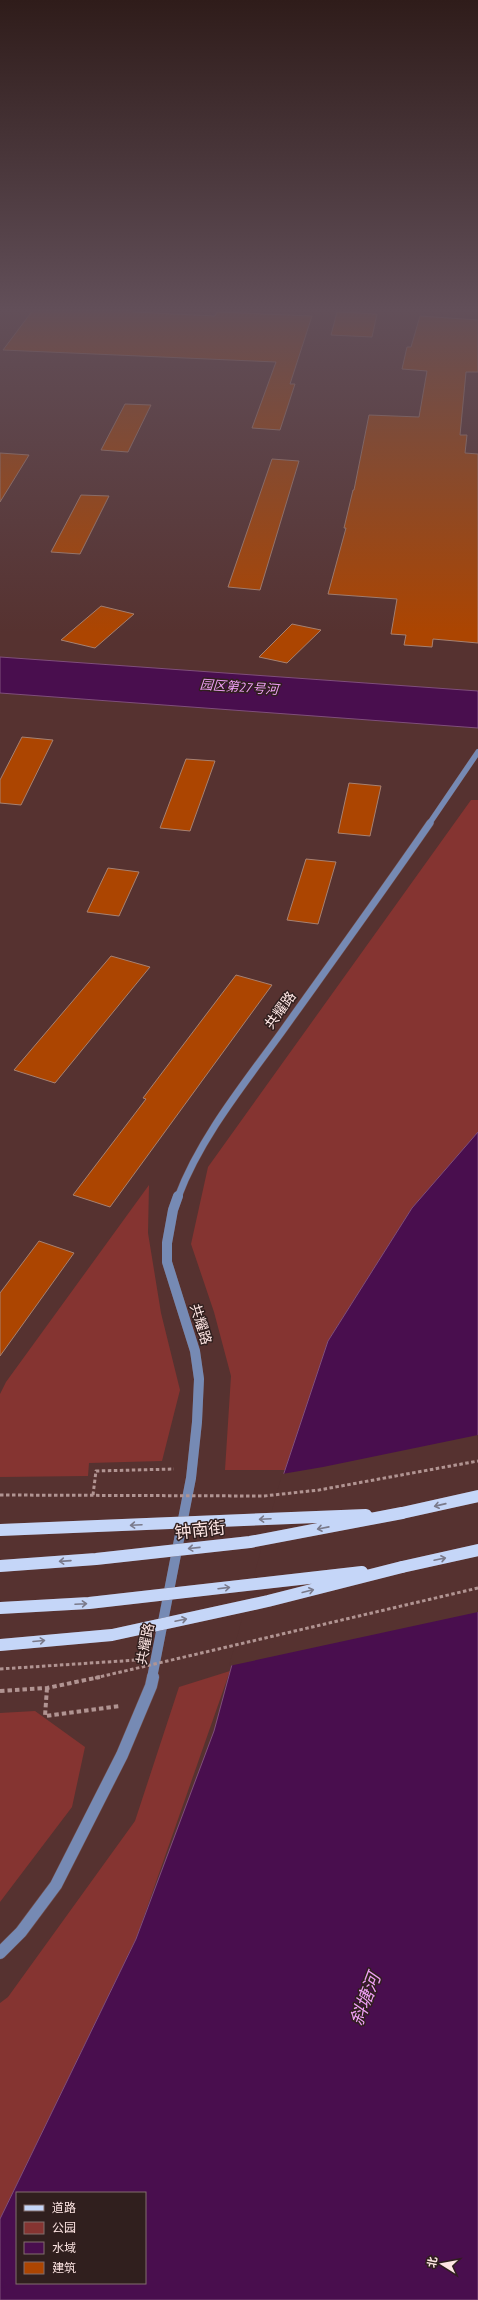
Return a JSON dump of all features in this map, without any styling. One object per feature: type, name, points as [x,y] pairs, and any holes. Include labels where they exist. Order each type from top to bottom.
[{"type":"main road","points":[[0,1530],[402,1513],[478,1496]]},
{"type":"main road","name":"钟南街","points":[[0,1566],[96,1559],[250,1542],[402,1513]]},
{"type":"main road","points":[[0,1645],[112,1635],[268,1601],[402,1567],[478,1550]]},
{"type":"main road","points":[[0,1608],[89,1603],[402,1567]]},
{"type":"street","name":"共耀路","points":[[0,1953],[21,1932],[56,1885],[122,1755],[151,1686],[152,1659],[192,1468],[199,1379],[195,1351],[167,1262],[167,1243],[173,1210],[186,1175],[231,1102],[373,906],[478,752]]},
{"type":"path","points":[[0,1495],[264,1496],[319,1490],[478,1461]]},
{"type":"path","points":[[93,1495],[96,1471],[192,1468]]},
{"type":"path","points":[[0,1691],[47,1688],[107,1676],[366,1613],[478,1588]]},
{"type":"path","points":[[0,1669],[87,1662],[141,1660]]},
{"type":"path","points":[[47,1688],[45,1716],[144,1703]]},
{"type":"green space","points":[[471,800],[478,800],[478,1132],[412,1208],[328,1341],[286,1470],[225,1470],[231,1376],[214,1312],[191,1244],[208,1167]]},
{"type":"green space","points":[[149,1185],[148,1233],[161,1313],[180,1390],[162,1461],[89,1463],[88,1476],[0,1477],[0,1394],[6,1382]]},
{"type":"green space","points":[[230,1671],[136,1939],[0,2219],[0,2003],[8,1997],[135,1821],[179,1687]]},
{"type":"green space","points":[[35,1711],[85,1747],[72,1807],[0,1902],[0,1713]]},
{"type":"water","name":"园区第27号河","points":[[0,657],[478,691],[478,728],[0,693]]},
{"type":"water","name":"斜塘河","points":[[478,1132],[478,2300],[0,2300],[0,2219],[136,1939],[214,1731],[283,1476],[328,1341],[412,1208]]},
{"type":"pier","points":[[478,1435],[478,1612],[229,1666],[282,1474]]},
{"type":"building","points":[[118,417],[145,417],[128,452],[101,450]]},
{"type":"building","points":[[256,417],[284,417],[280,430],[252,428]]},
{"type":"building","points":[[369,417],[462,417],[460,435],[467,435],[465,453],[478,454],[478,643],[433,639],[432,647],[404,645],[406,635],[391,634],[397,599],[328,594],[346,528],[344,528],[354,490]]},
{"type":"building","points":[[0,453],[29,455],[0,502]]},
{"type":"building","points":[[272,459],[299,461],[260,590],[228,587]]},
{"type":"building","points":[[81,495],[109,496],[80,554],[51,552]]},
{"type":"building","points":[[101,606],[134,614],[95,648],[61,640]]},
{"type":"building","points":[[292,624],[321,630],[287,663],[259,657]]},
{"type":"building","points":[[22,737],[53,740],[21,805],[0,803],[0,780]]},
{"type":"building","points":[[186,759],[215,761],[190,831],[160,828]]},
{"type":"building","points":[[349,783],[381,786],[370,836],[338,833]]},
{"type":"building","points":[[306,859],[336,862],[318,924],[287,920]]},
{"type":"building","points":[[108,868],[139,872],[119,916],[87,912]]},
{"type":"building","points":[[111,956],[150,967],[55,1083],[14,1070]]},
{"type":"building","points":[[236,975],[272,985],[110,1207],[73,1195],[146,1099],[143,1098]]},
{"type":"building","points":[[39,1241],[74,1253],[0,1356],[0,1293]]}]
